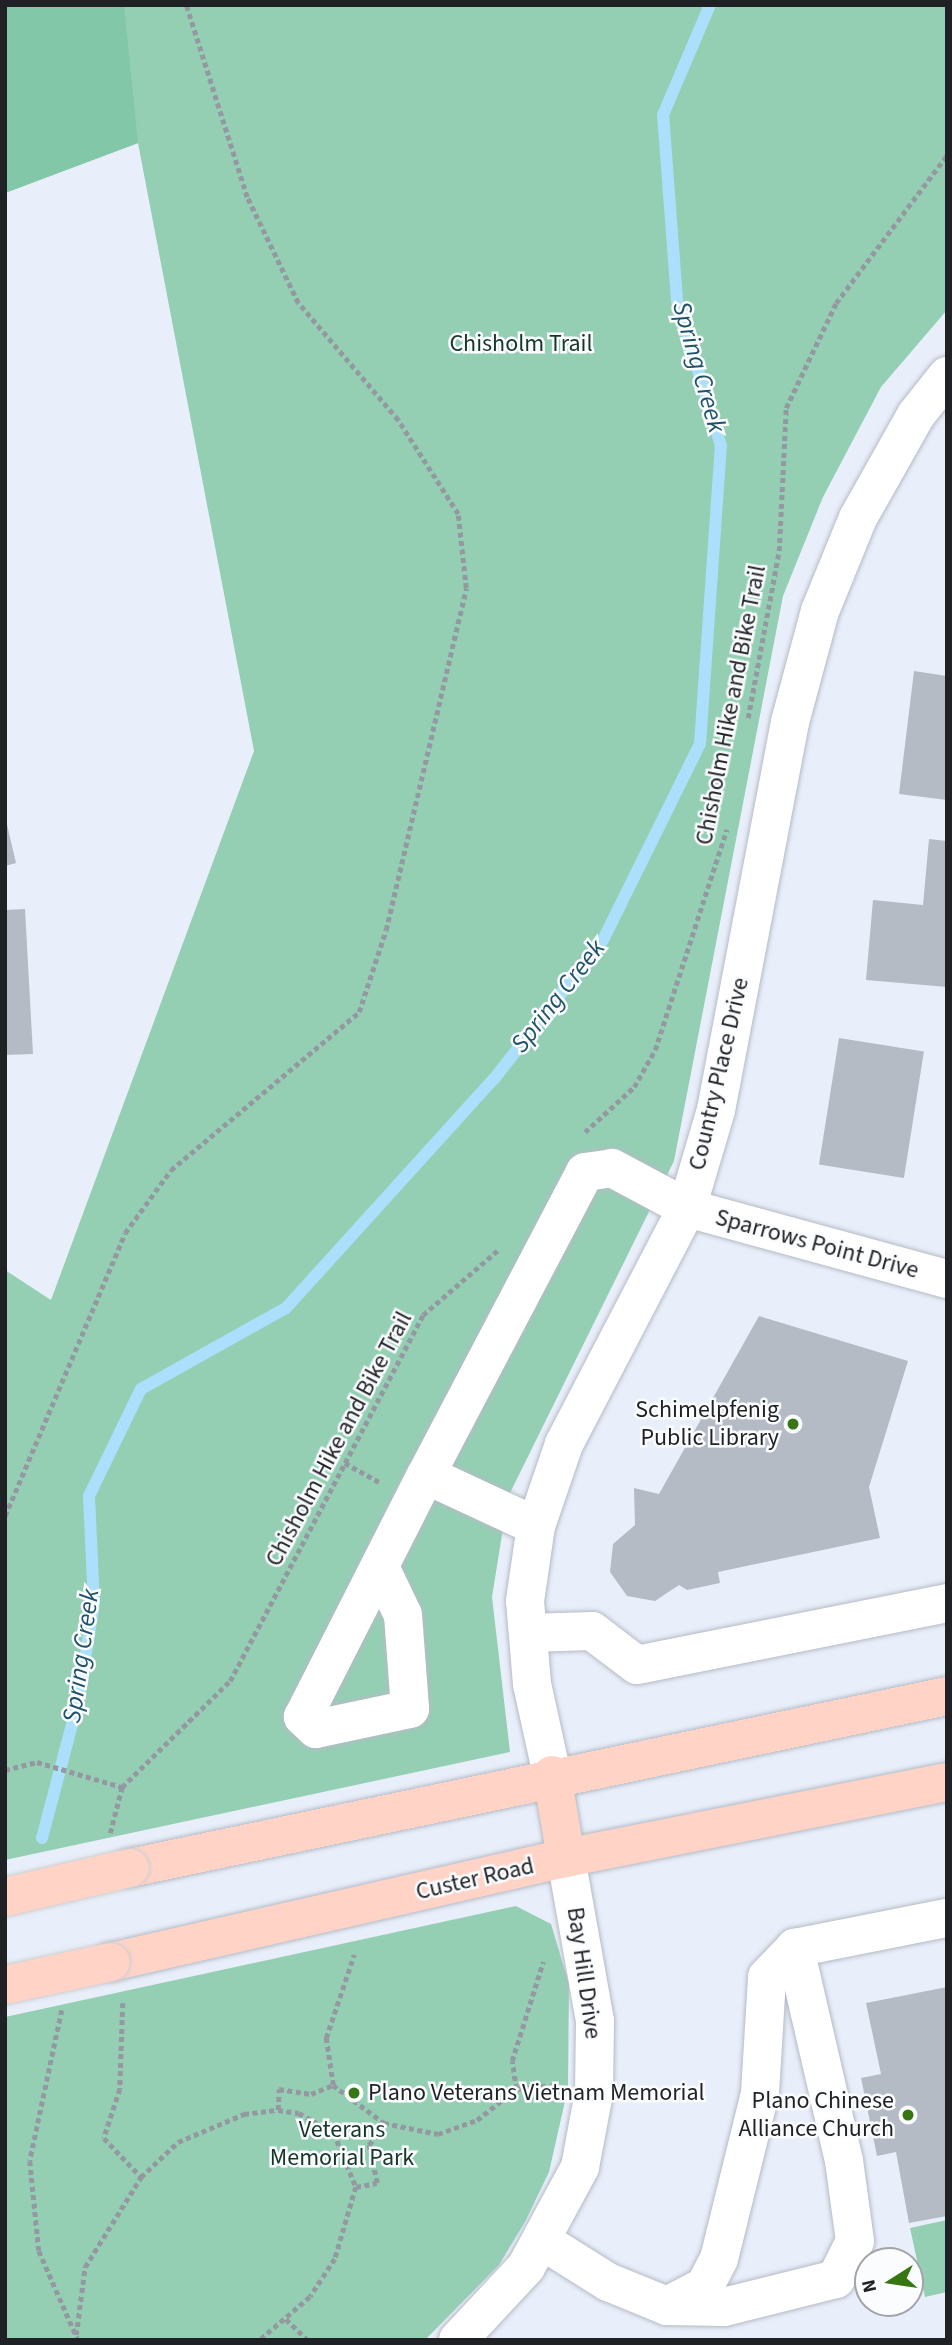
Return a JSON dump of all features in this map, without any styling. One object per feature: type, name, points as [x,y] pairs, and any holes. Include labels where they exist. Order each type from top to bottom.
[{"type":"main road","points":[[5,1897],[118,1856],[552,1775],[947,1696]]},
{"type":"main road","points":[[552,1775],[566,1858]]},
{"type":"main road","name":"Custer Road","points":[[5,1985],[566,1858],[947,1783]]},
{"type":"street","name":"Country Place Drive","points":[[552,1775],[525,1601],[536,1526],[564,1444],[687,1208],[716,1110],[790,722],[820,611],[858,519],[916,415],[947,376]]},
{"type":"street","name":"Sparrows Point Drive","points":[[426,1475],[584,1172],[612,1168],[687,1208],[947,1279]]},
{"type":"street","points":[[380,1567],[426,1475],[536,1526]]},
{"type":"street","points":[[528,1633],[593,1631],[637,1665],[946,1604]]},
{"type":"street","name":"Bay Hill Drive","points":[[458,2340],[526,2267],[579,2167],[594,2093],[596,2021],[566,1858]]},
{"type":"street","points":[[667,2306],[705,2286],[719,2259],[760,2092],[768,1978],[795,1948],[947,1918]]},
{"type":"street","points":[[541,2240],[608,2282],[667,2306],[724,2307],[836,2278],[855,2241],[844,2161],[795,1948]]},
{"type":"path","points":[[5,1516],[125,1233],[171,1170],[359,1012],[386,930],[466,587],[458,514],[398,419],[298,303],[247,197],[186,5]]},
{"type":"path","name":"Chisholm Hike and Bike Trail","points":[[748,727],[750,687],[779,551],[786,408],[836,303],[947,155]]},
{"type":"path","name":"Chisholm Hike and Bike Trail","points":[[582,1134],[634,1087],[655,1050],[728,821]]},
{"type":"path","name":"Chisholm Hike and Bike Trail","points":[[122,1787],[230,1681],[423,1315],[502,1247]]},
{"type":"path","points":[[5,1770],[37,1762],[122,1787],[118,1856]]},
{"type":"path","points":[[516,2089],[512,2061],[547,1952]]},
{"type":"path","points":[[355,1955],[326,2038],[333,2085],[384,2123],[438,2133],[477,2120],[516,2089],[559,2085]]},
{"type":"path","points":[[66,1998],[30,2161],[38,2251],[77,2338]]},
{"type":"path","points":[[123,2003],[120,2089],[104,2138],[141,2177]]},
{"type":"path","points":[[278,2110],[279,2089],[312,2094],[333,2085]]},
{"type":"path","points":[[77,2338],[85,2267],[141,2177],[178,2143],[244,2114],[278,2110],[299,2113],[334,2133],[356,2187],[335,2259],[286,2319],[260,2340]]},
{"type":"path","points":[[356,2187],[377,2183],[369,2145],[384,2123]]},
{"type":"path","points":[[286,2319],[308,2340]]},
{"type":"green space","name":"Chisholm Trail","points":[[5,5],[947,5],[947,310],[881,387],[823,497],[783,596],[674,1161],[508,1497],[492,1597],[510,1752],[5,1860],[5,1270],[51,1300],[254,751],[138,143],[5,193]]},
{"type":"green space","points":[[5,5],[124,5],[138,143],[5,193]]},
{"type":"green space","name":"Veterans Memorial Park","points":[[516,1906],[551,1924],[569,1984],[568,2088],[549,2172],[525,2222],[499,2265],[425,2340],[5,2340],[5,2017]]},
{"type":"green space","points":[[947,2220],[947,2292],[925,2297],[924,2247],[914,2247],[910,2228]]},
{"type":"building","points":[[914,671],[947,676],[947,800],[899,794]]},
{"type":"building","points":[[5,816],[16,863],[5,866]]},
{"type":"building","points":[[929,839],[947,841],[947,987],[866,980],[873,900],[923,905]]},
{"type":"building","points":[[25,909],[33,1054],[5,1055],[5,910]]},
{"type":"building","points":[[839,1038],[924,1051],[904,1178],[819,1164]]},
{"type":"building","name":"Schimelpfenig Public Library","points":[[759,1316],[908,1361],[869,1487],[880,1538],[718,1572],[720,1583],[687,1590],[679,1585],[655,1601],[627,1596],[610,1572],[613,1544],[635,1525],[634,1488],[659,1494]]},
{"type":"building","name":"Plano Chinese Alliance Church","points":[[947,1987],[947,2216],[909,2223],[896,2152],[877,2156],[861,2078],[881,2074],[866,2003]]},
{"type":"waterway","name":"Spring Creek","points":[[42,1838],[78,1702],[94,1603],[89,1496],[141,1389],[286,1308],[494,1079],[603,940],[700,744],[721,446],[677,300],[663,115],[710,5]]},
{"type":"place","name":"Schimelpfenig Public Library","points":[[793,1424]]},
{"type":"place","name":"Plano Veterans Vietnam Memorial","points":[[354,2093]]},
{"type":"place","name":"Plano Chinese Alliance Church","points":[[908,2115]]}]
